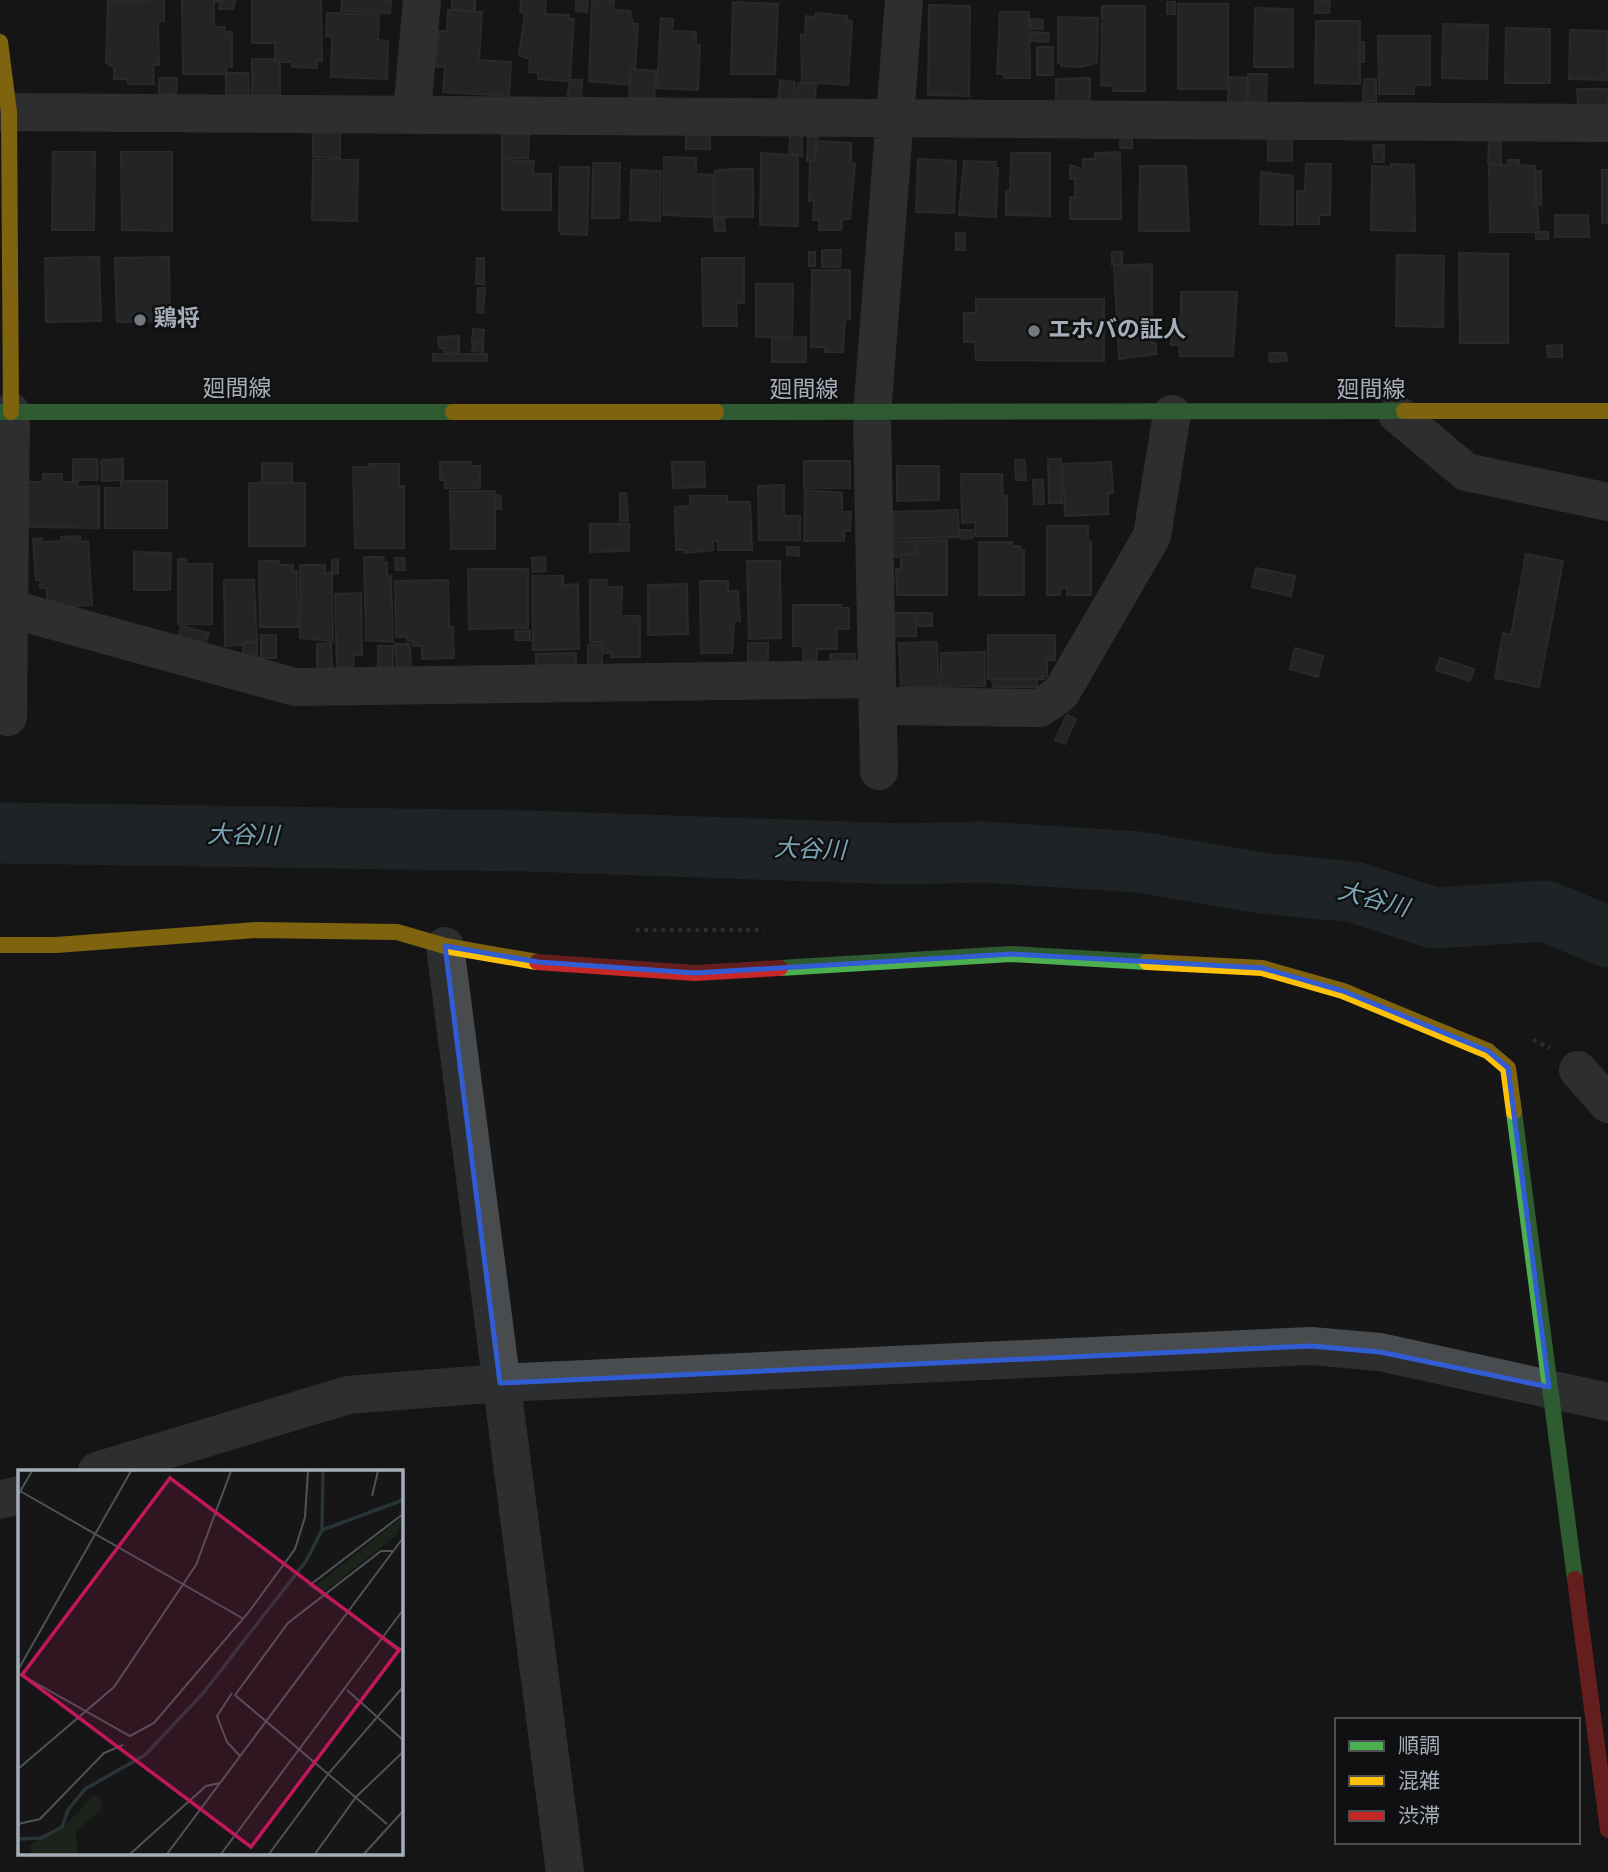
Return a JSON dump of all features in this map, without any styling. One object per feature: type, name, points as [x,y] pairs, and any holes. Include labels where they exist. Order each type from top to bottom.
[{"type":"street","points":[[412,113],[422,0]]},
{"type":"street","points":[[879,771],[872,414],[904,0]]},
{"type":"street","points":[[0,41],[4,112],[5,608],[8,718],[0,715]]},
{"type":"street","points":[[4,112],[1608,122]]},
{"type":"street","name":"廻間線","points":[[6,412],[1397,414],[1608,411]]},
{"type":"street","points":[[5,608],[295,687],[878,693],[1040,708],[1061,693],[1152,536],[1172,414]]},
{"type":"street","points":[[1397,414],[1466,472],[1608,502]]},
{"type":"street","points":[[0,945],[56,945],[256,930],[397,932],[445,946],[538,962],[695,973],[1011,954],[1262,968],[1343,991],[1488,1051],[1508,1068],[1608,1830]]},
{"type":"street","points":[[445,946],[565,1872]]},
{"type":"street","points":[[1578,1070],[1608,1104]]},
{"type":"street","points":[[100,1470],[348,1395],[500,1383],[1311,1346],[1380,1352],[1608,1402]]},
{"type":"street","points":[[0,1500],[18,1495]]},
{"type":"highlighted area","points":[[445,946],[538,962],[695,973],[1011,954],[1262,968],[1343,991],[1488,1051],[1508,1068],[1549,1387],[1380,1352],[1311,1346],[500,1383]]},
{"type":"building","points":[[164,0],[164,21],[158,22],[159,65],[153,65],[154,84],[128,84],[128,79],[114,79],[114,67],[106,63],[108,1]]},
{"type":"building","points":[[182,0],[235,0],[233,9],[219,9],[220,2],[214,2],[214,27],[225,27],[224,32],[232,32],[232,67],[226,67],[226,74],[183,74]]},
{"type":"building","points":[[252,0],[321,0],[322,61],[317,61],[317,68],[292,67],[292,62],[275,62],[275,43],[252,43]]},
{"type":"building","points":[[342,0],[391,0],[390,13],[341,11]]},
{"type":"building","points":[[452,0],[475,0],[475,11],[452,10]]},
{"type":"building","points":[[521,0],[546,0],[545,14],[569,15],[568,19],[574,19],[570,81],[538,79],[538,73],[529,72],[530,59],[519,55],[525,13],[520,12]]},
{"type":"building","points":[[576,0],[588,0],[587,12],[576,11]]},
{"type":"building","points":[[592,0],[614,0],[613,10],[630,11],[633,24],[638,24],[635,69],[631,68],[630,85],[589,81]]},
{"type":"building","points":[[1315,0],[1330,1],[1329,13],[1315,13]]},
{"type":"building","points":[[733,2],[778,4],[775,74],[731,74]]},
{"type":"building","points":[[1167,2],[1175,2],[1175,14],[1167,14]]},
{"type":"building","points":[[1178,4],[1228,4],[1228,89],[1178,89]]},
{"type":"building","points":[[929,5],[970,6],[969,96],[928,95]]},
{"type":"building","points":[[1102,6],[1145,6],[1145,91],[1113,91],[1113,86],[1101,85]]},
{"type":"building","points":[[1255,8],[1293,9],[1293,67],[1254,67]]},
{"type":"building","points":[[448,10],[482,12],[479,60],[511,62],[509,96],[443,92],[445,67],[436,66],[439,31],[447,31]]},
{"type":"building","points":[[1000,12],[1029,12],[1030,78],[1004,78],[1004,74],[997,74]]},
{"type":"building","points":[[327,13],[379,15],[378,40],[388,41],[387,79],[331,77],[332,36],[326,36]]},
{"type":"building","points":[[816,13],[847,16],[847,20],[852,21],[848,85],[802,82],[801,34],[805,35],[806,16],[815,17]]},
{"type":"building","points":[[1058,17],[1098,18],[1097,63],[1080,67],[1061,66],[1061,63],[1058,63]]},
{"type":"building","points":[[661,18],[673,19],[672,31],[696,32],[696,45],[700,45],[698,90],[657,88]]},
{"type":"building","points":[[1031,19],[1043,20],[1043,29],[1031,29]]},
{"type":"building","points":[[1316,21],[1360,21],[1360,84],[1315,83]]},
{"type":"building","points":[[1443,24],[1488,25],[1487,79],[1442,78]]},
{"type":"building","points":[[1506,28],[1550,29],[1550,83],[1505,83]]},
{"type":"building","points":[[1570,30],[1608,31],[1608,80],[1569,79]]},
{"type":"building","points":[[1032,32],[1049,33],[1048,42],[1031,41]]},
{"type":"building","points":[[1378,36],[1430,36],[1430,85],[1414,85],[1414,94],[1379,94]]},
{"type":"building","points":[[1360,42],[1364,42],[1364,62],[1359,62]]},
{"type":"building","points":[[1037,47],[1053,47],[1053,75],[1037,75]]},
{"type":"building","points":[[252,59],[275,59],[275,62],[280,62],[280,98],[252,98]]},
{"type":"building","points":[[631,69],[656,71],[654,99],[629,98]]},
{"type":"building","points":[[226,73],[248,73],[249,98],[226,98]]},
{"type":"building","points":[[1248,74],[1267,74],[1266,105],[1248,105]]},
{"type":"building","points":[[1229,77],[1247,78],[1246,104],[1228,103]]},
{"type":"building","points":[[159,78],[177,78],[176,94],[159,94]]},
{"type":"building","points":[[1090,78],[1090,102],[1056,103],[1056,79]]},
{"type":"building","points":[[1364,79],[1376,79],[1376,101],[1363,101]]},
{"type":"building","points":[[570,80],[582,80],[581,101],[567,100]]},
{"type":"building","points":[[780,80],[795,82],[794,103],[778,102]]},
{"type":"building","points":[[798,83],[816,83],[815,103],[796,102]]},
{"type":"building","points":[[1577,89],[1608,89],[1608,107],[1578,106]]},
{"type":"building","points":[[313,131],[340,131],[340,158],[313,157]]},
{"type":"building","points":[[502,132],[529,133],[528,158],[502,158]]},
{"type":"building","points":[[790,134],[802,134],[802,156],[789,153]]},
{"type":"building","points":[[686,136],[710,136],[710,149],[686,149]]},
{"type":"building","points":[[808,137],[818,137],[815,160],[807,161]]},
{"type":"building","points":[[1132,137],[1132,148],[1120,148],[1120,138]]},
{"type":"building","points":[[1268,138],[1292,138],[1292,161],[1268,161]]},
{"type":"building","points":[[1489,138],[1501,138],[1501,164],[1488,164]]},
{"type":"building","points":[[815,141],[851,143],[851,163],[855,164],[850,219],[842,219],[841,230],[819,230],[819,220],[813,220],[814,201],[809,201],[810,161],[815,160]]},
{"type":"building","points":[[1373,145],[1384,145],[1384,162],[1374,162]]},
{"type":"building","points":[[53,152],[95,152],[94,230],[52,230]]},
{"type":"building","points":[[121,152],[172,152],[172,231],[122,230]]},
{"type":"building","points":[[1120,152],[1121,219],[1070,219],[1070,197],[1075,197],[1075,179],[1070,179],[1070,165],[1083,169],[1083,159],[1095,159],[1095,153]]},
{"type":"building","points":[[761,153],[798,156],[798,226],[760,225]]},
{"type":"building","points":[[1011,153],[1050,153],[1050,216],[1006,215]]},
{"type":"building","points":[[664,157],[696,158],[696,174],[713,175],[713,217],[663,215]]},
{"type":"building","points":[[918,159],[956,161],[954,213],[916,212]]},
{"type":"building","points":[[313,160],[358,160],[357,221],[312,220]]},
{"type":"building","points":[[502,160],[534,161],[533,174],[551,174],[551,210],[502,210]]},
{"type":"building","points":[[1508,160],[1519,160],[1519,165],[1535,166],[1539,232],[1490,232],[1489,165],[1508,165]]},
{"type":"building","points":[[964,161],[996,162],[996,217],[959,215]]},
{"type":"building","points":[[593,163],[620,163],[619,218],[592,218]]},
{"type":"building","points":[[1306,164],[1331,164],[1330,215],[1319,215],[1319,224],[1297,224],[1297,191],[1305,191]]},
{"type":"building","points":[[1391,164],[1414,165],[1415,231],[1371,230],[1372,166],[1391,167]]},
{"type":"building","points":[[1140,166],[1186,166],[1189,231],[1139,231]]},
{"type":"building","points":[[560,167],[589,167],[587,235],[561,234],[559,231]]},
{"type":"building","points":[[753,169],[753,217],[715,217],[715,171]]},
{"type":"building","points":[[631,170],[661,171],[660,221],[630,220]]},
{"type":"building","points":[[1602,170],[1608,170],[1608,223],[1602,223]]},
{"type":"building","points":[[1535,171],[1541,171],[1541,205],[1535,204]]},
{"type":"building","points":[[1261,172],[1293,176],[1293,225],[1260,224]]},
{"type":"building","points":[[1555,215],[1588,215],[1589,237],[1555,237]]},
{"type":"building","points":[[724,218],[725,231],[715,231],[714,219]]},
{"type":"building","points":[[1536,232],[1548,232],[1548,239],[1536,239]]},
{"type":"building","points":[[956,233],[965,233],[965,250],[956,250]]},
{"type":"building","points":[[822,250],[841,250],[840,267],[822,267]]},
{"type":"building","points":[[809,252],[815,252],[815,266],[809,266]]},
{"type":"building","points":[[1112,252],[1122,252],[1122,265],[1112,265]]},
{"type":"building","points":[[1459,253],[1508,254],[1508,343],[1460,343]]},
{"type":"building","points":[[1397,255],[1444,256],[1443,327],[1396,326]]},
{"type":"building","points":[[99,257],[101,321],[46,322],[45,258]]},
{"type":"building","points":[[169,257],[170,321],[117,322],[115,258]]},
{"type":"building","points":[[477,258],[484,258],[484,284],[476,284]]},
{"type":"building","points":[[702,258],[744,258],[744,303],[736,303],[737,326],[703,326]]},
{"type":"building","points":[[1152,264],[1152,343],[1156,343],[1156,354],[1119,359],[1114,266]]},
{"type":"building","points":[[812,270],[850,270],[850,319],[845,320],[843,352],[825,352],[825,347],[811,347]]},
{"type":"building","points":[[756,284],[793,284],[792,337],[756,337]]},
{"type":"building","points":[[478,288],[485,288],[483,313],[477,312]]},
{"type":"building","points":[[1181,292],[1237,292],[1233,356],[1180,356],[1179,345],[1171,345],[1171,317],[1181,317]]},
{"type":"building","points":[[976,299],[1104,299],[1104,361],[976,360],[975,342],[964,342],[964,313],[976,313]]},
{"type":"building","points":[[473,329],[484,330],[483,343],[472,343]]},
{"type":"building","points":[[459,336],[459,354],[445,354],[444,348],[439,348],[438,337]]},
{"type":"building","points":[[806,337],[806,362],[772,362],[772,338]]},
{"type":"building","points":[[473,343],[483,343],[483,352],[472,351]]},
{"type":"building","points":[[1562,345],[1562,357],[1548,357],[1547,346]]},
{"type":"building","points":[[1269,353],[1286,353],[1287,361],[1270,362]]},
{"type":"building","points":[[433,354],[487,354],[487,361],[433,361]]},
{"type":"building","points":[[73,459],[97,459],[98,480],[73,480]]},
{"type":"building","points":[[123,459],[123,480],[102,481],[101,460]]},
{"type":"building","points":[[1048,459],[1061,459],[1062,503],[1049,503]]},
{"type":"building","points":[[1015,460],[1025,460],[1026,480],[1016,480]]},
{"type":"building","points":[[804,461],[850,461],[850,488],[804,488]]},
{"type":"building","points":[[440,462],[471,462],[471,466],[480,466],[480,488],[445,488],[445,480],[440,480]]},
{"type":"building","points":[[672,462],[704,462],[705,487],[673,488]]},
{"type":"building","points":[[1111,462],[1113,493],[1108,494],[1108,514],[1065,516],[1063,464]]},
{"type":"building","points":[[262,463],[292,463],[292,483],[262,483]]},
{"type":"building","points":[[369,464],[399,464],[399,486],[404,486],[404,548],[355,548],[353,467],[369,467]]},
{"type":"building","points":[[897,466],[939,466],[939,500],[897,501]]},
{"type":"building","points":[[43,474],[62,474],[62,482],[78,482],[77,487],[99,486],[99,528],[27,527],[27,482],[43,482]]},
{"type":"building","points":[[961,474],[1002,474],[1003,497],[1007,496],[1007,536],[975,536],[975,522],[962,523]]},
{"type":"building","points":[[1043,479],[1044,504],[1034,504],[1033,480]]},
{"type":"building","points":[[121,481],[167,481],[167,528],[105,528],[105,488],[121,488]]},
{"type":"building","points":[[249,483],[305,483],[305,546],[249,546]]},
{"type":"building","points":[[784,485],[784,516],[800,516],[800,540],[759,540],[758,486]]},
{"type":"building","points":[[805,490],[842,493],[842,512],[851,512],[850,531],[844,531],[844,541],[804,541]]},
{"type":"building","points":[[450,491],[495,491],[495,549],[451,549]]},
{"type":"building","points":[[620,493],[626,493],[628,521],[620,521]]},
{"type":"building","points":[[495,495],[501,496],[501,509],[495,509]]},
{"type":"building","points":[[690,496],[727,496],[727,502],[750,502],[752,550],[718,550],[718,541],[713,541],[713,550],[685,553],[685,550],[676,550],[675,507],[690,506]]},
{"type":"building","points":[[958,510],[959,537],[894,539],[893,512]]},
{"type":"building","points":[[590,524],[629,524],[629,551],[590,552]]},
{"type":"building","points":[[1047,526],[1088,526],[1088,542],[1091,542],[1091,595],[1067,595],[1067,588],[1060,588],[1060,595],[1047,595]]},
{"type":"building","points":[[960,530],[972,530],[973,538],[961,539]]},
{"type":"building","points":[[80,536],[80,542],[88,541],[92,605],[75,606],[75,609],[55,605],[54,600],[47,600],[47,588],[40,588],[40,580],[36,580],[33,539],[42,538],[42,542],[61,541],[61,537]]},
{"type":"building","points":[[947,540],[947,595],[897,595],[896,569],[901,569],[901,554],[916,554],[915,541]]},
{"type":"building","points":[[915,541],[916,554],[891,557],[891,542]]},
{"type":"building","points":[[979,542],[1012,542],[1012,546],[1020,546],[1021,550],[1024,550],[1024,595],[979,595]]},
{"type":"building","points":[[787,547],[799,547],[799,556],[787,555]]},
{"type":"building","points":[[134,552],[171,553],[170,590],[134,590]]},
{"type":"building","points":[[1526,554],[1563,561],[1539,687],[1495,678],[1503,633],[1511,635]]},
{"type":"building","points":[[364,557],[384,557],[383,562],[387,562],[387,577],[391,576],[393,642],[366,640]]},
{"type":"building","points":[[545,557],[546,571],[533,572],[532,558]]},
{"type":"building","points":[[395,558],[404,558],[405,570],[396,570]]},
{"type":"building","points":[[178,559],[186,559],[186,564],[212,564],[212,624],[178,624]]},
{"type":"building","points":[[338,559],[338,574],[332,574],[332,560]]},
{"type":"building","points":[[259,561],[279,561],[279,565],[293,565],[293,571],[297,571],[298,627],[260,627]]},
{"type":"building","points":[[747,561],[780,561],[781,638],[749,639]]},
{"type":"building","points":[[300,565],[325,565],[325,573],[332,573],[333,641],[300,638]]},
{"type":"building","points":[[1256,568],[1295,576],[1291,596],[1252,587]]},
{"type":"building","points":[[468,569],[528,569],[528,628],[469,629]]},
{"type":"building","points":[[532,576],[563,576],[563,585],[578,584],[579,649],[533,650]]},
{"type":"building","points":[[224,580],[254,580],[257,642],[225,646]]},
{"type":"building","points":[[448,580],[449,627],[453,627],[454,658],[422,659],[422,646],[413,646],[413,641],[408,641],[407,637],[396,637],[395,581]]},
{"type":"building","points":[[590,580],[607,580],[606,587],[622,587],[621,616],[640,616],[640,657],[611,657],[611,653],[603,653],[603,643],[590,642]]},
{"type":"building","points":[[700,581],[728,581],[728,591],[738,591],[740,621],[734,621],[732,653],[701,653]]},
{"type":"building","points":[[687,584],[688,634],[648,635],[648,585]]},
{"type":"building","points":[[361,593],[362,655],[354,655],[353,667],[337,667],[335,594]]},
{"type":"building","points":[[793,605],[841,605],[841,608],[849,608],[849,629],[837,629],[837,649],[817,649],[817,660],[803,660],[803,646],[793,646]]},
{"type":"building","points":[[894,613],[916,613],[916,636],[894,636]]},
{"type":"building","points":[[917,613],[932,613],[932,626],[917,626]]},
{"type":"building","points":[[181,626],[209,633],[205,645],[178,638]]},
{"type":"building","points":[[515,631],[530,631],[530,640],[516,640]]},
{"type":"building","points":[[261,635],[276,635],[276,658],[261,658]]},
{"type":"building","points":[[988,635],[1055,635],[1055,660],[1047,660],[1047,676],[1044,676],[1044,679],[988,679]]},
{"type":"building","points":[[243,642],[257,642],[257,657],[243,657]]},
{"type":"building","points":[[937,642],[939,687],[901,688],[899,643]]},
{"type":"building","points":[[331,643],[332,669],[317,670],[317,644]]},
{"type":"building","points":[[748,643],[768,643],[768,665],[748,665]]},
{"type":"building","points":[[395,644],[410,644],[411,668],[397,670]]},
{"type":"building","points":[[588,645],[602,645],[602,668],[588,668]]},
{"type":"building","points":[[378,646],[393,646],[393,669],[378,669]]},
{"type":"building","points":[[1295,648],[1323,656],[1318,677],[1290,669]]},
{"type":"building","points":[[985,652],[985,686],[941,687],[941,653]]},
{"type":"building","points":[[576,653],[576,668],[536,669],[536,654]]},
{"type":"building","points":[[830,654],[855,654],[855,660],[830,666]]},
{"type":"building","points":[[1440,658],[1474,669],[1470,681],[1436,670]]},
{"type":"building","points":[[992,679],[1037,679],[1037,687],[993,687]]},
{"type":"building","points":[[1067,715],[1076,719],[1065,744],[1055,740]]},
{"type":"waterway","name":"大谷川","points":[[0,833],[529,841],[902,854],[983,852],[1139,862],[1261,883],[1354,892],[1434,918],[1545,911],[1608,937]]},
{"type":"traffic: fast","points":[[716,412],[1404,411]]},
{"type":"traffic: fast","points":[[0,412],[453,412]]},
{"type":"traffic: fast","points":[[780,968],[1011,954],[1147,962]]},
{"type":"traffic: fast","points":[[1514,1112],[1575,1579]]},
{"type":"traffic: slow","points":[[0,42],[9,112],[11,412]]},
{"type":"traffic: slow","points":[[1404,411],[1608,411]]},
{"type":"traffic: slow","points":[[453,412],[716,412]]},
{"type":"traffic: slow","points":[[0,945],[56,945],[256,930],[397,932],[445,946],[537,962]]},
{"type":"traffic: slow","points":[[1147,962],[1262,968],[1343,991],[1488,1051],[1508,1068],[1514,1112]]},
{"type":"traffic: jam","points":[[537,962],[695,973],[780,968]]},
{"type":"traffic: jam","points":[[1575,1579],[1608,1830]]},
{"type":"place","name":"鶏将","points":[[140,320]]},
{"type":"place","name":"エホバの証人","points":[[1034,331]]}]
